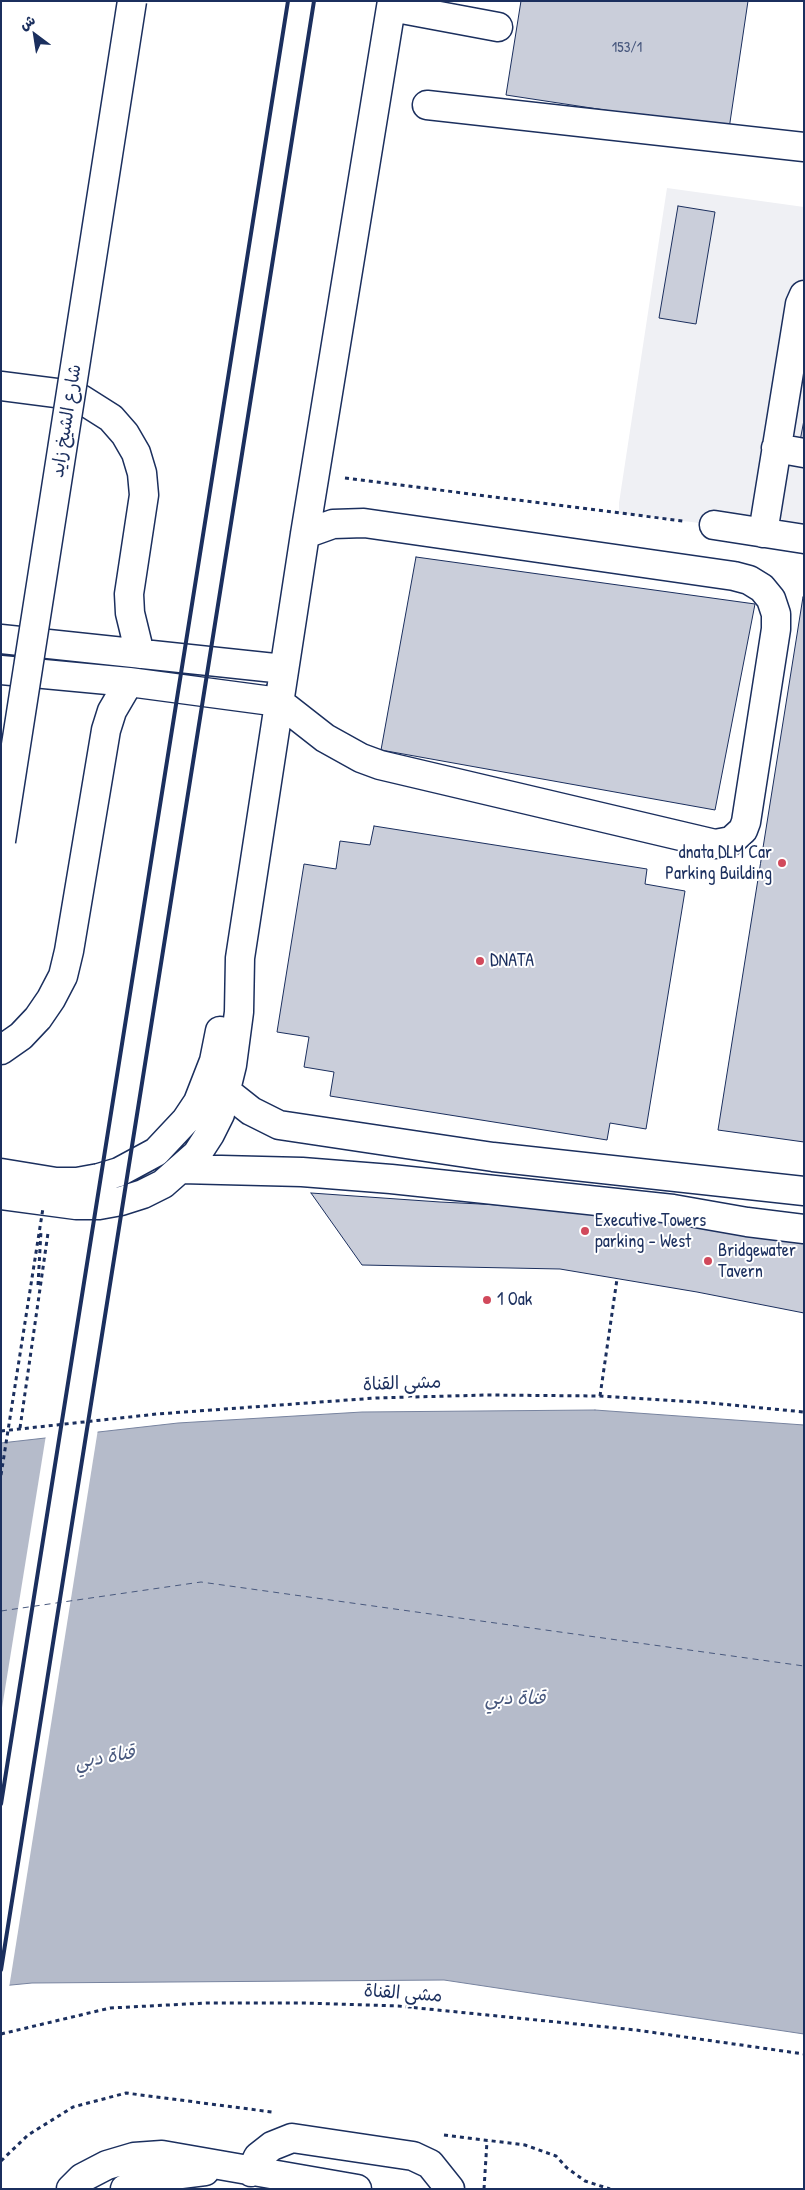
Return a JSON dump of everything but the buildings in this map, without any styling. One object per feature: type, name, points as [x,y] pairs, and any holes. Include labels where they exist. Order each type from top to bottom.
[{"type":"main road","name":"شارع الشيخ زايد","points":[[1,841],[132,1]]},
{"type":"main road","points":[[1,1195],[48,1205],[99,1205],[143,1194],[163,1184],[182,1170],[198,1154],[220,1114],[227,1092],[239,1012],[240,958],[314,474],[391,4],[468,11],[498,28]]},
{"type":"main road","points":[[426,105],[804,147]]},
{"type":"main road","points":[[762,533],[800,304],[804,295]]},
{"type":"main road","points":[[1,386],[64,394],[80,400],[111,418],[125,434],[136,453],[142,473],[144,495],[130,594],[130,613],[140,654]]},
{"type":"main road","points":[[776,448],[804,453]]},
{"type":"main road","points":[[1,670],[129,682],[279,702],[325,738],[361,758],[380,765],[715,844],[723,844],[738,836],[746,822],[776,629],[776,614],[771,599],[762,588],[749,580],[734,576],[364,523],[333,524],[305,534]]},
{"type":"main road","points":[[714,525],[804,539]]},
{"type":"main road","points":[[1,639],[284,669]]},
{"type":"main road","points":[[1,1050],[21,1036],[38,1018],[63,976],[106,730],[112,711],[129,682]]},
{"type":"main road","points":[[1,1174],[56,1182],[84,1181],[119,1172],[156,1152],[186,1120],[207,1082],[214,1061],[223,1012],[240,958]]},
{"type":"main road","points":[[227,1092],[251,1111],[279,1125],[493,1157],[804,1190]]},
{"type":"main road","points":[[581,1200],[585,1167]]},
{"type":"main road","points":[[182,1170],[204,1168],[247,1172],[339,1174],[673,1209],[747,1222],[804,1229]]},
{"type":"main road","points":[[241,2176],[258,2157],[272,2146],[292,2138],[414,2156],[430,2164],[450,2189]]},
{"type":"main road","points":[[71,2189],[82,2178],[107,2165],[134,2157],[162,2155],[241,2176]]},
{"type":"main road","points":[[124,2189],[158,2177],[241,2176],[357,2189]]},
{"type":"path","points":[[314,474],[714,525]]},
{"type":"path","points":[[20,1428],[48,1205]]},
{"type":"path","points":[[37,1303],[48,1205]]},
{"type":"path","points":[[1,1475],[48,1205]]},
{"type":"path","points":[[600,1396],[617,1279]]},
{"type":"path","name":"مشي القناة","points":[[1,1431],[157,1414],[376,1398],[488,1395],[600,1396],[711,1402],[804,1412]]},
{"type":"path","name":"مشي القناة","points":[[1,2034],[110,2008],[206,2003],[302,2002],[398,2006],[617,2028],[804,2054]]},
{"type":"path","points":[[484,2189],[487,2141]]},
{"type":"shaded area","points":[[667,188],[804,207],[804,536],[619,513]]},
{"type":"water","name":"قناة دبي","points":[[595,1410],[804,1425],[804,2034],[444,1980],[32,1983],[1,1986],[1,1443],[178,1423],[362,1412]]},
{"type":"pier","points":[[98,1429],[9,1988],[1,1989],[1,1714],[46,1435]]},
{"type":"ferry route","points":[[1,1611],[201,1582],[804,1666]]},
{"type":"railway","points":[[1,1804],[288,1]]},
{"type":"railway","points":[[1,1970],[314,1]]},
{"type":"place","name":"dnata DLM Car Parking Building","points":[[782,863]]},
{"type":"place","name":"DNATA","points":[[480,961]]},
{"type":"place","name":"Executive Towers parking - West","points":[[585,1231]]},
{"type":"place","name":"Bridgewater Tavern","points":[[708,1261]]},
{"type":"place","name":"1 Oak","points":[[487,1300]]}]
